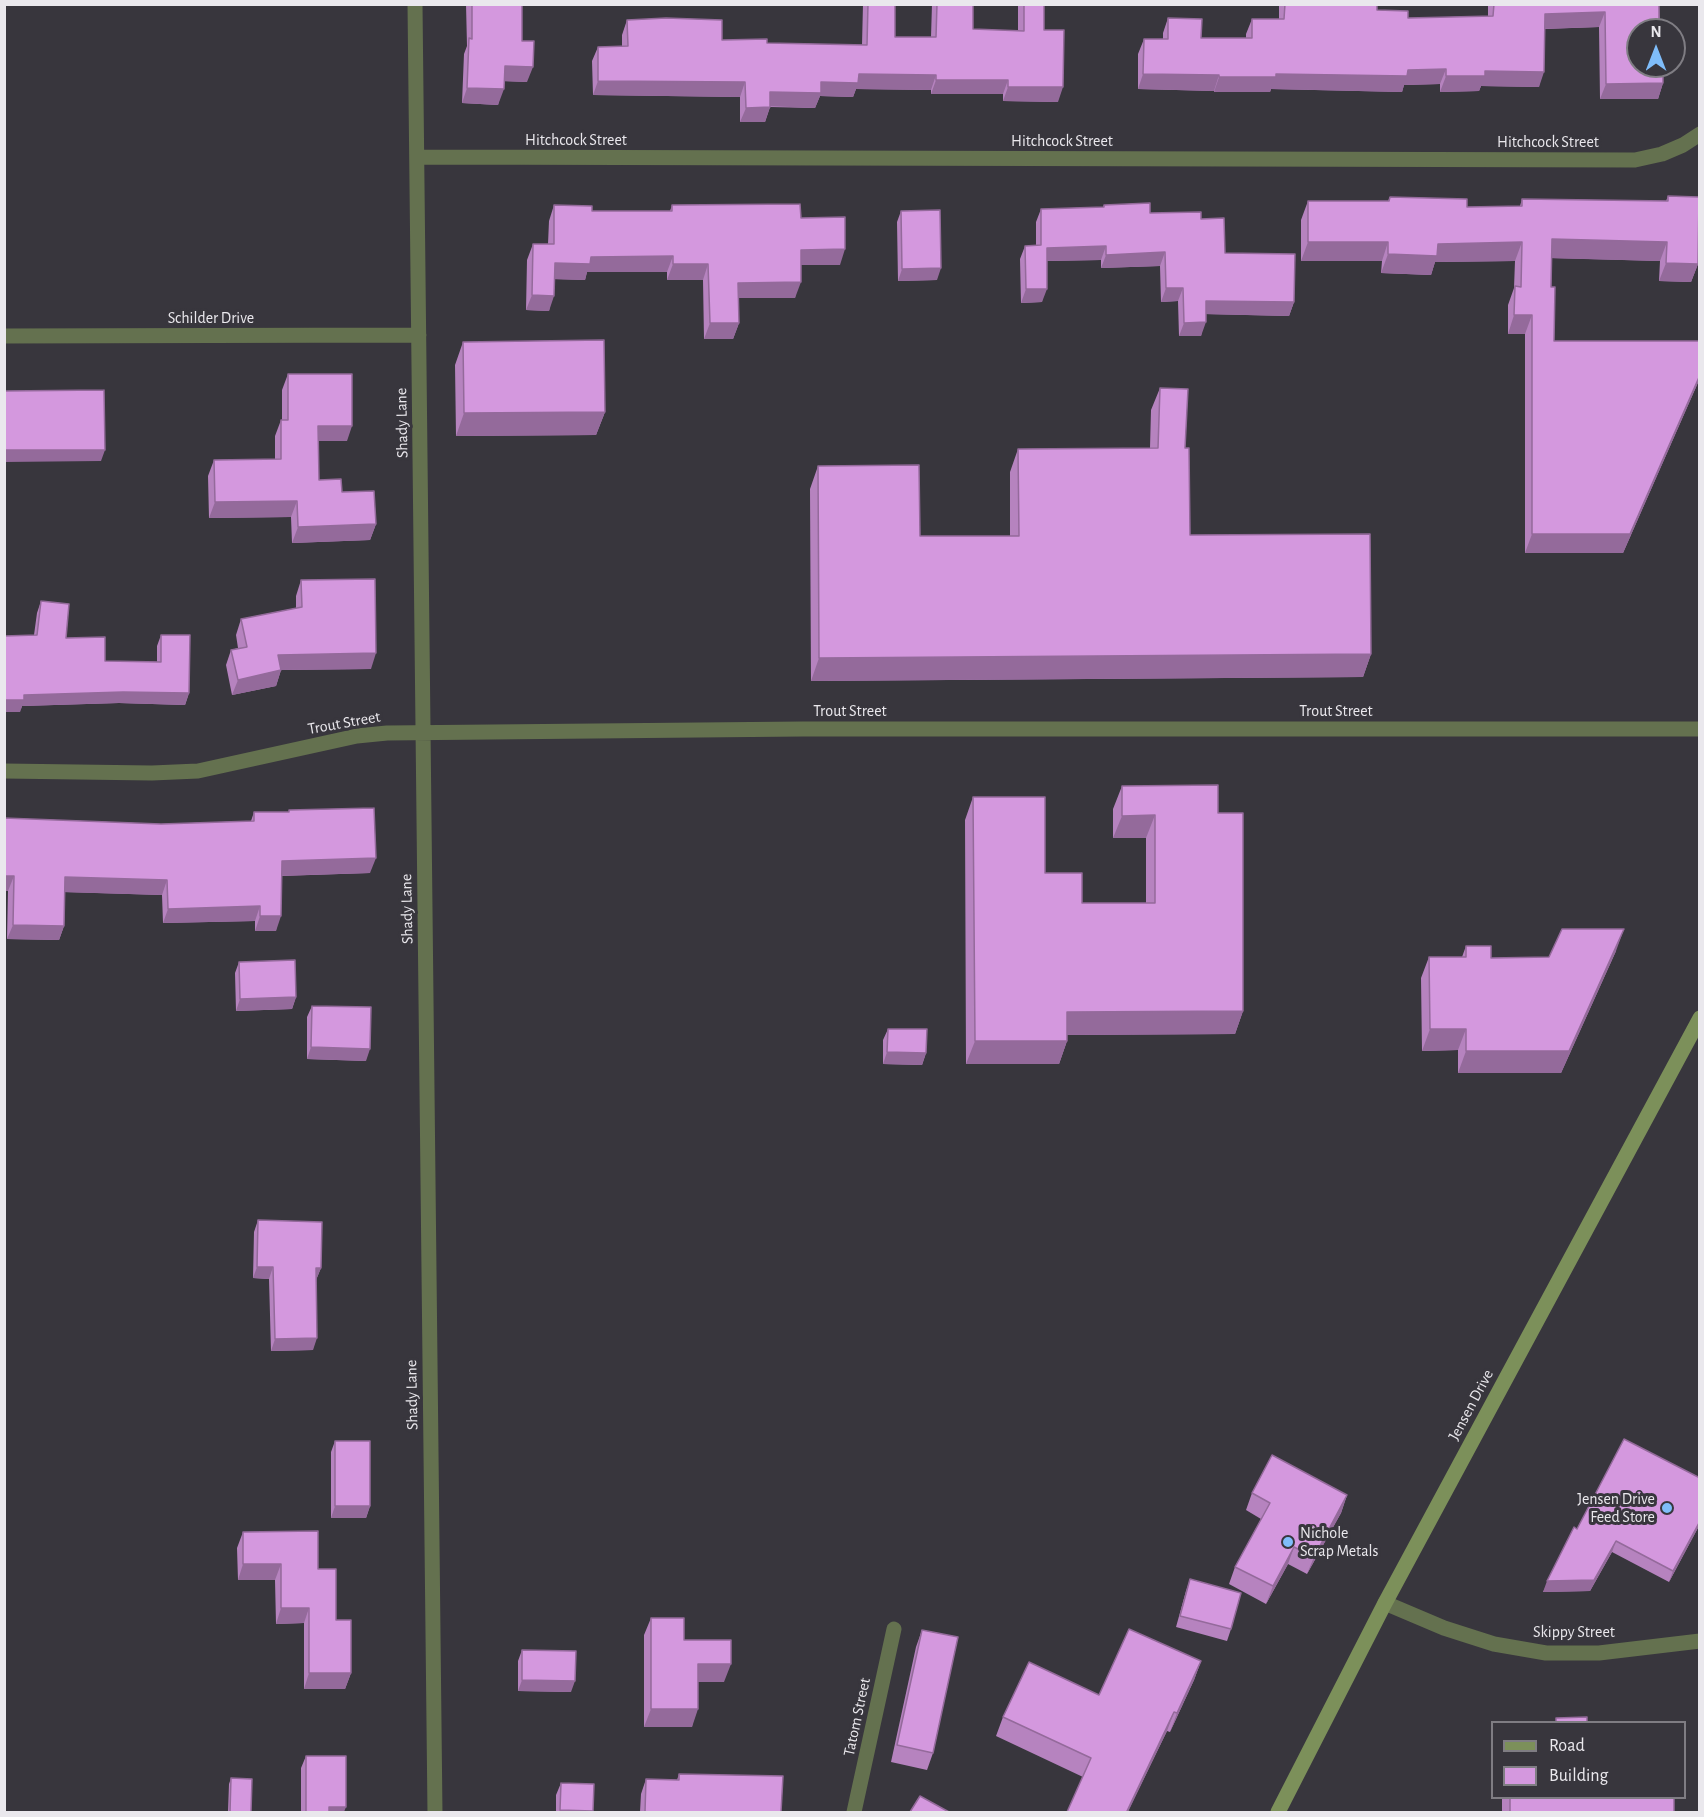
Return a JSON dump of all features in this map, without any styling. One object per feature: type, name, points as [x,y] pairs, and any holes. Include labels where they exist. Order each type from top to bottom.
[{"type":"main road","name":"Jensen Drive","points":[[1278,1812],[1385,1603],[1697,1027]]},
{"type":"street","name":"Shady Lane","points":[[415,4],[435,1812]]},
{"type":"street","name":"Hitchcock Street","points":[[418,157],[1635,160],[1662,154],[1683,145],[1700,134]]},
{"type":"street","name":"Schilder Drive","points":[[4,336],[418,335]]},
{"type":"street","name":"Trout Street","points":[[4,771],[152,773],[198,771],[357,736],[387,733],[803,729],[1700,729]]},
{"type":"street","name":"Skippy Street","points":[[1385,1603],[1444,1629],[1484,1641],[1546,1653],[1599,1653],[1700,1641]]},
{"type":"street","name":"Tatom Street","points":[[854,1812],[894,1629]]},
{"type":"building","points":[[472,4],[522,4],[522,41],[534,41],[533,67],[505,66],[504,89],[467,88],[469,38],[472,39]]},
{"type":"building","points":[[868,4],[895,4],[895,37],[936,37],[937,4],[973,4],[973,29],[1024,31],[1024,4],[1044,4],[1044,30],[1064,30],[1063,87],[1008,87],[1008,80],[936,80],[936,75],[859,74],[858,83],[821,82],[821,93],[770,92],[770,107],[746,108],[745,82],[598,81],[598,47],[628,46],[627,20],[666,18],[722,20],[722,40],[767,39],[767,43],[867,45]]},
{"type":"building","points":[[1285,4],[1377,4],[1377,10],[1408,11],[1408,18],[1493,16],[1494,4],[1659,4],[1659,18],[1626,18],[1626,78],[1663,78],[1663,83],[1606,84],[1605,12],[1545,14],[1544,72],[1485,71],[1485,76],[1446,76],[1446,69],[1408,70],[1407,76],[1276,74],[1276,77],[1219,77],[1219,75],[1143,74],[1144,39],[1168,39],[1168,18],[1202,19],[1201,38],[1252,38],[1252,19],[1284,19]]},
{"type":"building","points":[[1668,196],[1699,197],[1698,264],[1666,263],[1667,242],[1552,239],[1551,287],[1555,287],[1554,341],[1700,341],[1700,375],[1630,534],[1532,534],[1532,315],[1514,315],[1515,286],[1521,287],[1522,242],[1438,244],[1437,256],[1388,254],[1388,242],[1308,242],[1308,201],[1389,201],[1390,197],[1467,199],[1467,207],[1522,206],[1522,199],[1668,201]]},
{"type":"building","points":[[1150,203],[1150,213],[1201,212],[1201,219],[1224,218],[1225,253],[1295,254],[1294,302],[1206,301],[1206,322],[1184,323],[1183,288],[1166,288],[1165,252],[1106,255],[1106,246],[1047,248],[1047,289],[1026,289],[1025,246],[1041,245],[1041,209]]},
{"type":"building","points":[[800,204],[801,218],[845,217],[845,249],[801,250],[801,282],[738,283],[739,323],[710,323],[708,264],[673,264],[673,256],[591,257],[590,264],[555,263],[554,296],[532,295],[533,244],[554,244],[554,205],[592,206],[592,211],[672,211],[672,205]]},
{"type":"building","points":[[940,210],[941,268],[902,269],[901,211]]},
{"type":"building","points":[[604,340],[605,412],[464,413],[463,342]]},
{"type":"building","points":[[288,374],[352,374],[352,426],[318,426],[319,480],[341,479],[342,492],[374,491],[376,524],[298,527],[297,501],[215,502],[214,460],[281,459],[281,420],[288,420]]},
{"type":"building","points":[[1160,388],[1188,389],[1185,448],[1189,448],[1190,535],[1370,534],[1371,654],[819,658],[818,466],[919,465],[920,536],[1019,536],[1018,449],[1158,448]]},
{"type":"building","points":[[104,390],[105,450],[4,450],[4,391]]},
{"type":"building","points":[[375,579],[376,653],[278,655],[281,670],[238,680],[231,650],[247,647],[241,619],[302,607],[301,580]]},
{"type":"building","points":[[41,601],[69,604],[66,638],[105,637],[105,661],[161,662],[161,635],[190,635],[189,693],[24,695],[24,700],[4,700],[4,636],[37,635]]},
{"type":"building","points":[[1218,785],[1218,813],[1243,813],[1243,1011],[1067,1012],[1067,1041],[975,1041],[973,797],[1045,797],[1045,873],[1082,873],[1082,903],[1155,903],[1155,815],[1122,816],[1122,786]]},
{"type":"building","points":[[374,808],[376,858],[282,861],[281,916],[260,916],[260,906],[168,909],[167,880],[65,877],[64,926],[13,925],[14,876],[4,876],[4,818],[161,824],[254,821],[254,812]]},
{"type":"building","points":[[1562,929],[1624,929],[1569,1051],[1466,1051],[1466,1029],[1430,1029],[1429,957],[1466,957],[1466,946],[1491,946],[1491,958],[1549,957]]},
{"type":"building","points":[[295,960],[296,997],[240,999],[239,962]]},
{"type":"building","points":[[312,1006],[371,1007],[370,1049],[311,1047]]},
{"type":"building","points":[[888,1029],[927,1029],[926,1053],[887,1052]]},
{"type":"building","points":[[258,1220],[322,1222],[321,1268],[316,1268],[317,1338],[275,1339],[273,1267],[257,1267]]},
{"type":"building","points":[[1624,1439],[1700,1478],[1700,1521],[1673,1571],[1616,1541],[1594,1580],[1547,1581],[1574,1527],[1577,1529]]},
{"type":"building","points":[[335,1441],[370,1441],[370,1506],[335,1506]]},
{"type":"building","name":"Nichole Scrap Metals","points":[[1272,1455],[1347,1495],[1314,1557],[1294,1547],[1273,1586],[1235,1567],[1270,1503],[1252,1493]]},
{"type":"building","points":[[318,1531],[318,1569],[336,1569],[336,1620],[351,1620],[351,1673],[309,1673],[309,1608],[281,1608],[281,1564],[243,1564],[243,1532]]},
{"type":"building","points":[[1190,1579],[1241,1593],[1231,1629],[1180,1616]]},
{"type":"building","points":[[651,1618],[684,1618],[684,1640],[731,1640],[731,1664],[698,1664],[698,1709],[651,1709]]},
{"type":"building","points":[[1129,1629],[1201,1661],[1127,1811],[1131,1812],[1067,1812],[1091,1758],[1003,1717],[1029,1662],[1099,1695]]},
{"type":"building","points":[[922,1630],[958,1637],[933,1753],[897,1745]]},
{"type":"building","points":[[522,1650],[576,1651],[575,1681],[522,1680]]},
{"type":"building","points":[[1587,1717],[1587,1721],[1556,1721],[1556,1718]]},
{"type":"building","points":[[306,1756],[346,1756],[346,1807],[329,1807],[329,1812],[306,1812]]},
{"type":"building","points":[[679,1774],[783,1776],[781,1812],[645,1812],[646,1779],[679,1780]]},
{"type":"building","points":[[231,1778],[252,1779],[251,1812],[230,1812]]},
{"type":"building","points":[[561,1783],[594,1784],[593,1811],[560,1810]]},
{"type":"building","points":[[920,1796],[949,1812],[910,1812]]},
{"type":"building","points":[[1510,1799],[1674,1799],[1674,1812],[1510,1812]]},
{"type":"place","name":"Jensen Drive Feed Store","points":[[1667,1508]]},
{"type":"place","name":"Nichole Scrap Metals","points":[[1288,1542]]}]
